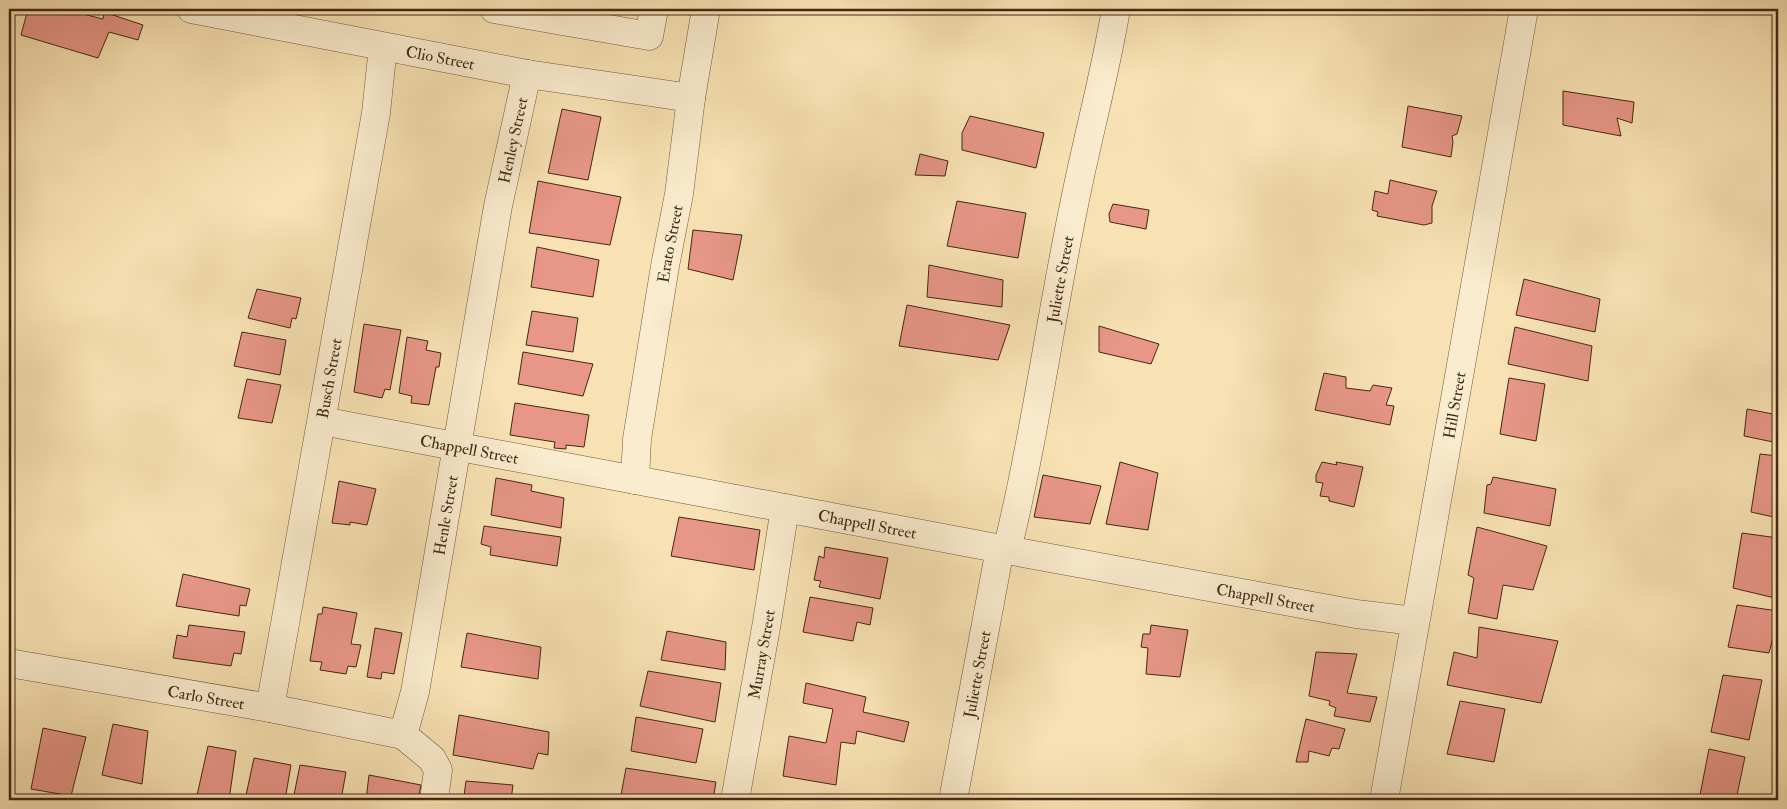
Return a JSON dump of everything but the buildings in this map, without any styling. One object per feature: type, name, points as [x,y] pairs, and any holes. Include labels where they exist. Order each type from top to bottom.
[{"type":"street","name":"Clio Street","points":[[190,9],[262,16],[384,47],[526,74],[691,98]]},
{"type":"street","points":[[494,9],[648,36],[654,9]]},
{"type":"street","name":"Erato Street","points":[[635,480],[637,439],[665,266],[679,194],[691,98],[706,9]]},
{"type":"street","name":"Juliette Street","points":[[953,800],[1004,549],[1022,490],[1074,204],[1109,52],[1116,9]]},
{"type":"street","name":"Hill Street","points":[[1384,800],[1524,9]]},
{"type":"street","name":"Busch Street","points":[[270,708],[376,113],[384,47]]},
{"type":"street","name":"Henley Street","points":[[498,206],[526,74]]},
{"type":"street","name":"Henle Street","points":[[403,735],[415,692],[498,206]]},
{"type":"street","name":"Chappell Street","points":[[322,421],[1356,614],[1415,621]]},
{"type":"street","name":"Murray Street","points":[[735,800],[785,508]]},
{"type":"street","name":"Carlo Street","points":[[9,663],[270,708],[403,735]]},
{"type":"street","points":[[403,735],[432,759],[438,770],[434,800]]}]
